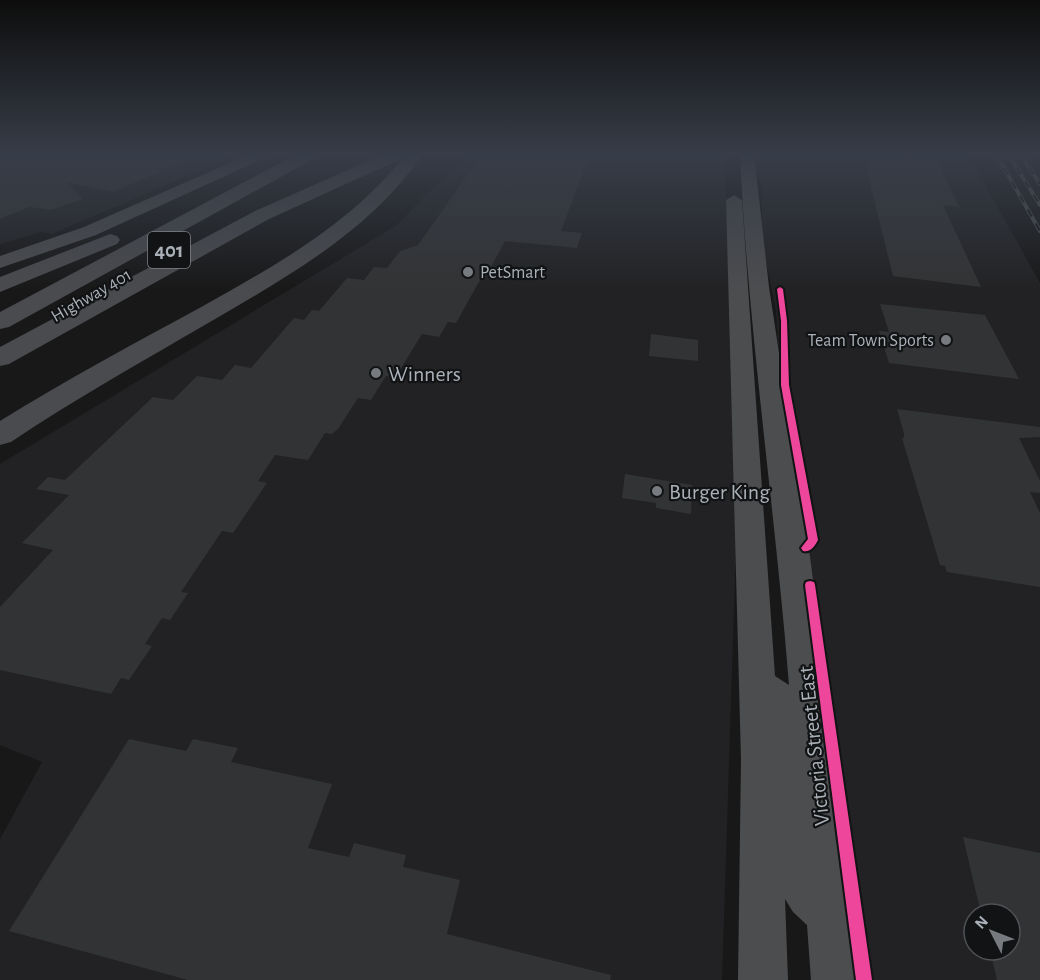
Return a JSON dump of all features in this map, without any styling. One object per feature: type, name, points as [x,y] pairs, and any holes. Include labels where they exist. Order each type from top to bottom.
[{"type":"highway","points":[[0,285],[86,251],[198,200]]},
{"type":"highway","name":"Highway 401","points":[[0,322],[236,200]]},
{"type":"highway","name":"Highway 401","points":[[0,347],[247,200]]},
{"type":"highway","points":[[0,358],[262,214],[295,200]]},
{"type":"highway","points":[[0,435],[244,292],[335,234],[376,200]]},
{"type":"highway","points":[[0,410],[244,292]]},
{"type":"main road","points":[[0,262],[90,231],[160,200]]},
{"type":"main road","points":[[733,200],[761,760],[763,980]]},
{"type":"main road","name":"Victoria Street East","points":[[751,200],[759,287],[795,564],[837,980]]},
{"type":"main road","points":[[757,685],[773,694],[783,708],[796,875],[809,896],[830,914]]},
{"type":"shaded area","points":[[0,200],[132,200],[52,234],[41,232],[0,244]]},
{"type":"shaded area","points":[[422,200],[726,200],[733,375],[736,545],[722,980],[0,980],[0,839],[42,762],[0,745],[0,464],[397,225]]},
{"type":"shaded area","points":[[762,200],[994,200],[1040,283],[1040,980],[848,980],[776,311],[762,241]]},
{"type":"building","points":[[0,200],[81,200],[51,210],[29,207],[0,219]]},
{"type":"building","points":[[450,200],[573,200],[561,231],[582,233],[577,248],[505,241],[484,280],[480,280],[456,323],[448,322],[439,337],[422,334],[395,378],[386,376],[371,400],[358,398],[338,429],[332,434],[325,433],[308,460],[275,455],[258,481],[267,483],[233,533],[222,531],[181,592],[188,593],[170,620],[162,618],[145,644],[152,646],[129,680],[121,678],[111,694],[0,670],[0,607],[53,550],[22,543],[69,495],[36,489],[48,477],[65,480],[153,397],[173,400],[197,376],[222,380],[235,365],[251,368],[294,318],[304,320],[312,310],[319,311],[347,278],[364,280],[374,267],[387,268],[400,251],[418,245]]},
{"type":"building","points":[[874,200],[956,200],[959,207],[943,205],[981,287],[893,276]]},
{"type":"building","name":"Team Town Sports","points":[[880,304],[985,315],[1019,379],[889,363],[879,331],[889,332]]},
{"type":"building","points":[[651,334],[698,340],[698,361],[649,356]]},
{"type":"building","points":[[897,409],[1040,427],[1040,437],[1019,438],[1040,481],[1040,493],[1030,492],[1040,513],[1040,587],[947,572],[945,566],[940,565],[902,438],[904,438],[904,433]]},
{"type":"building","name":"Burger King","points":[[625,474],[692,485],[691,514],[656,508],[656,503],[622,498]]},
{"type":"building","points":[[129,739],[186,751],[193,739],[238,748],[231,762],[332,784],[308,848],[349,857],[354,843],[406,855],[403,867],[460,880],[447,934],[611,975],[610,980],[188,980],[9,931]]},
{"type":"building","points":[[963,837],[1040,853],[1040,980],[997,980],[993,962],[1022,962],[1022,902],[978,902]]},
{"type":"railway","points":[[1022,200],[1040,231]]},
{"type":"railway","points":[[1037,200],[1040,205]]},
{"type":"cycle path","points":[[780,289],[784,321],[785,385],[813,540],[806,548]]},
{"type":"cycle path","points":[[810,585],[864,980]]},
{"type":"place","name":"PetSmart","points":[[468,272]]},
{"type":"place","name":"Team Town Sports","points":[[946,340]]},
{"type":"place","name":"Winners","points":[[376,373]]},
{"type":"place","name":"Burger King","points":[[657,491]]}]
